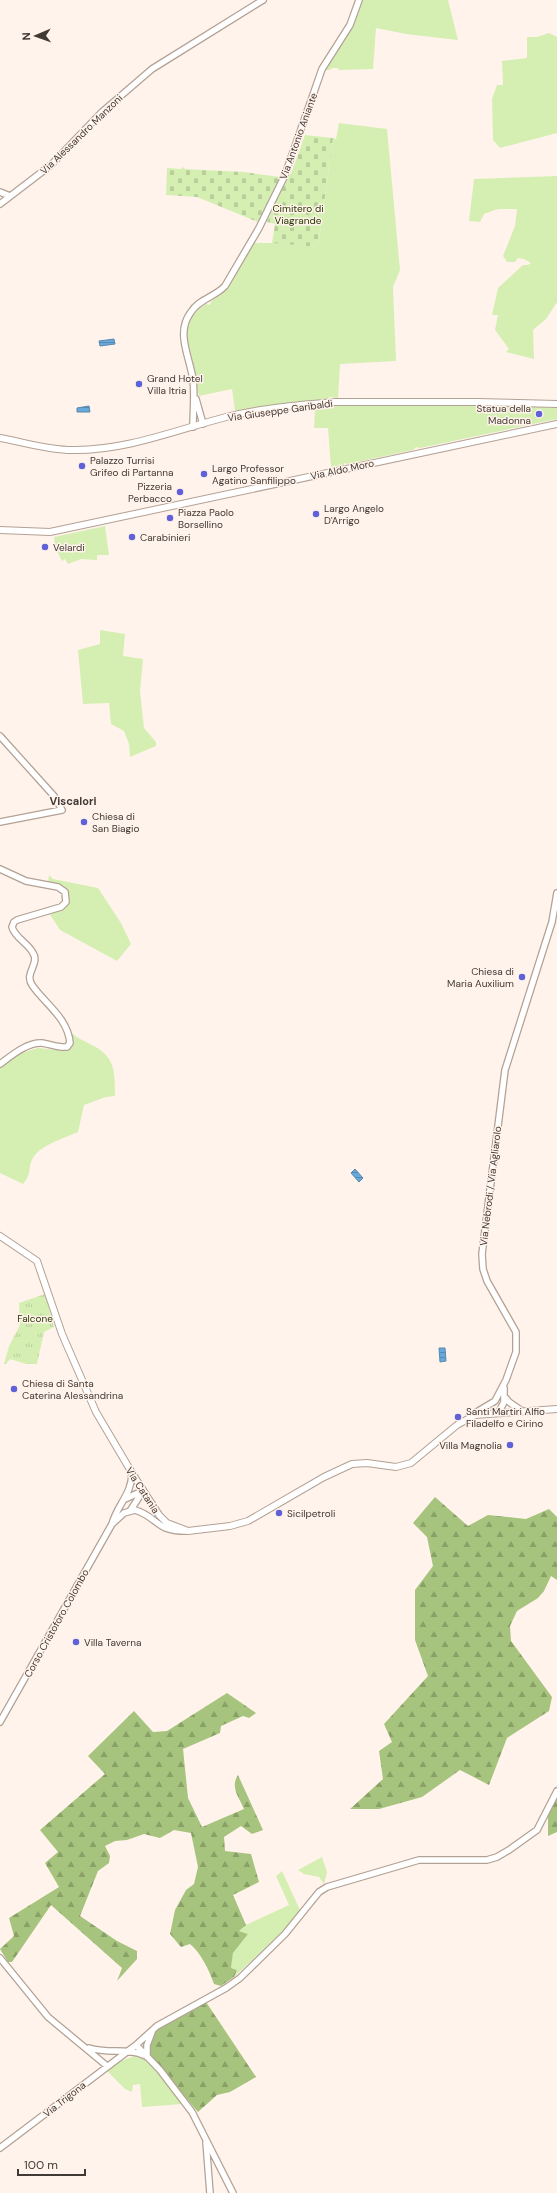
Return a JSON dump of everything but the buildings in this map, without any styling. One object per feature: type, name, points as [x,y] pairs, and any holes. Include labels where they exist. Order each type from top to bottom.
[{"type":"main road","name":"Via Giuseppe Garibaldi","points":[[0,438],[61,449],[82,450],[139,442],[237,414],[335,402],[477,402],[557,406]]},
{"type":"main road","name":"Via Aldo Moro","points":[[0,530],[50,532],[557,422]]},
{"type":"main road","name":"Via Catania","points":[[0,1236],[37,1261],[65,1343],[96,1412],[144,1493],[159,1515],[168,1523],[188,1531],[230,1526],[248,1520],[324,1477],[352,1464],[367,1463],[396,1467],[411,1463],[469,1418],[482,1413],[557,1409]]},
{"type":"street","name":"Via Alessandro Manzoni","points":[[0,204],[61,156],[102,112],[147,73],[263,0]]},
{"type":"street","name":"Via Antonio Aniante","points":[[194,393],[192,373],[183,340],[184,328],[188,316],[198,304],[222,290],[259,228],[292,160],[322,69],[350,25],[359,0]]},
{"type":"street","points":[[0,192],[10,196]]},
{"type":"street","points":[[194,393],[203,424]]},
{"type":"street","points":[[193,427],[194,393]]},
{"type":"street","points":[[0,736],[54,796],[62,810],[0,822]]},
{"type":"street","points":[[54,796],[54,811]]},
{"type":"street","points":[[0,869],[26,881],[58,887],[65,892],[66,902],[61,907],[17,920],[14,922],[12,927],[16,935],[34,954],[36,960],[29,976],[31,984],[61,1019],[70,1040],[69,1046],[65,1048],[35,1044],[0,1064]]},
{"type":"street","name":"Via Nebrodi / Via Agliarolo","points":[[506,1380],[516,1352],[516,1332],[487,1281],[483,1269],[482,1254],[503,1080],[515,1034],[552,922],[557,893]]},
{"type":"street","points":[[499,1412],[504,1402],[506,1380]]},
{"type":"street","points":[[469,1418],[473,1413],[491,1404],[498,1398],[506,1380]]},
{"type":"street","points":[[504,1395],[509,1402],[522,1411]]},
{"type":"street","points":[[498,1398],[499,1412]]},
{"type":"street","name":"Corso Cristoforo Colombo","points":[[0,1722],[112,1524],[114,1516],[131,1486],[132,1473]]},
{"type":"street","points":[[125,1499],[144,1493]]},
{"type":"street","points":[[112,1524],[130,1510],[144,1493]]},
{"type":"street","points":[[130,1510],[141,1512],[164,1528],[173,1532],[188,1531]]},
{"type":"street","name":"Via Trigona","points":[[0,2148],[114,2060],[136,2046],[162,2022],[226,1988],[240,1978],[285,1934],[319,1892],[327,1887],[419,1860],[487,1860],[497,1857],[537,1830],[557,1791]]},
{"type":"street","points":[[0,1958],[48,2016],[79,2044],[107,2066]]},
{"type":"street","points":[[147,2057],[147,2045],[153,2029]]},
{"type":"street","points":[[79,2044],[95,2050],[108,2052],[137,2052],[147,2057]]},
{"type":"street","points":[[136,2046],[183,2099],[192,2112],[205,2138],[208,2149],[210,2193]]},
{"type":"street","points":[[108,2052],[114,2060]]},
{"type":"street","points":[[96,2056],[114,2060]]},
{"type":"street","points":[[208,2149],[233,2193]]},
{"type":"green space","points":[[362,0],[448,0],[458,40],[406,34],[376,28],[373,69],[339,70],[338,68],[332,68],[330,70],[325,70],[328,63],[351,29]]},
{"type":"green space","points":[[549,33],[557,37],[557,133],[500,148],[493,140],[492,99],[497,85],[503,85],[502,61],[527,58],[527,37],[537,37]]},
{"type":"green space","points":[[339,123],[387,129],[400,270],[393,287],[396,361],[340,364],[338,398],[329,397],[328,399],[235,411],[232,389],[199,396],[196,374],[188,343],[187,334],[190,319],[196,311],[206,304],[210,305],[211,301],[221,295],[227,288],[254,243],[282,243],[318,247],[333,138],[336,139]]},
{"type":"green space","name":"Cimitero di Viagrande","points":[[305,135],[333,138],[318,247],[272,243],[275,224],[267,222],[276,201],[269,200],[258,222],[197,197],[166,195],[167,168],[181,169],[183,167],[185,169],[244,172],[280,177],[270,198],[277,199],[292,171]]},
{"type":"green space","points":[[557,176],[557,302],[546,319],[533,330],[534,359],[506,352],[509,349],[495,330],[498,315],[492,315],[498,288],[523,265],[528,265],[531,263],[524,259],[518,258],[515,262],[507,262],[503,256],[515,226],[517,209],[498,209],[484,214],[480,222],[469,221],[474,179]]},
{"type":"green space","points":[[330,406],[522,406],[557,408],[557,419],[420,448],[416,447],[413,450],[348,464],[344,463],[344,465],[331,467],[328,428],[314,428],[315,408]]},
{"type":"green space","points":[[105,526],[109,555],[97,555],[97,560],[81,559],[68,564],[65,559],[62,561],[55,547],[54,537]]},
{"type":"green space","points":[[100,630],[125,634],[123,656],[143,659],[140,691],[144,728],[156,742],[156,746],[130,757],[129,744],[124,731],[111,724],[109,703],[83,704],[78,650],[100,644]]},
{"type":"green space","points":[[49,875],[53,879],[98,888],[121,923],[131,944],[117,961],[60,930],[49,913],[55,913],[69,901],[67,891],[63,886],[48,883]]},
{"type":"green space","points":[[69,1030],[74,1035],[98,1049],[109,1059],[114,1071],[115,1096],[106,1097],[84,1105],[78,1132],[60,1139],[36,1153],[31,1162],[28,1176],[23,1184],[0,1173],[0,1066],[15,1055],[38,1048],[67,1051],[72,1045]]},
{"type":"green space","name":"Falcone","points":[[45,1294],[54,1327],[44,1332],[37,1364],[26,1364],[10,1359],[6,1364],[4,1364],[9,1346],[20,1325],[19,1303]]},
{"type":"green space","points":[[435,1497],[468,1526],[488,1515],[526,1519],[549,1509],[557,1517],[557,1580],[551,1576],[544,1591],[538,1598],[517,1611],[510,1626],[511,1641],[552,1697],[549,1711],[507,1738],[489,1785],[460,1770],[422,1797],[379,1809],[350,1809],[383,1779],[379,1751],[392,1742],[384,1724],[428,1676],[415,1640],[415,1590],[433,1566],[427,1537],[413,1523]]},
{"type":"green space","points":[[227,1693],[256,1713],[249,1718],[243,1716],[221,1726],[220,1733],[183,1749],[188,1798],[202,1827],[244,1809],[235,1788],[238,1775],[263,1830],[252,1834],[241,1826],[224,1837],[225,1851],[251,1854],[259,1882],[233,1895],[246,1925],[239,1931],[248,1934],[233,1953],[231,1968],[237,1970],[234,1977],[221,1986],[214,1984],[210,1973],[198,1952],[190,1944],[181,1947],[170,1934],[175,1910],[186,1890],[194,1884],[198,1867],[191,1833],[174,1830],[160,1838],[144,1834],[127,1840],[115,1841],[105,1846],[110,1856],[109,1863],[98,1871],[80,1916],[117,1941],[137,1951],[137,1959],[117,1981],[122,1968],[51,1905],[12,1962],[8,1962],[0,1949],[14,1936],[9,1918],[59,1887],[45,1863],[58,1852],[40,1830],[105,1774],[88,1756],[134,1711],[153,1732],[167,1731]]},
{"type":"green space","points":[[557,1796],[557,1832],[548,1836],[548,1816]]},
{"type":"green space","points":[[322,1857],[327,1872],[324,1884],[319,1877],[304,1874],[298,1870]]},
{"type":"green space","points":[[282,1871],[300,1910],[282,1932],[234,1977],[237,1970],[231,1968],[233,1953],[248,1934],[239,1931],[246,1925],[289,1905],[276,1876]]},
{"type":"green space","points":[[206,2002],[256,2077],[230,2092],[217,2095],[198,2112],[150,2056],[149,2048],[152,2037],[158,2028]]},
{"type":"green space","points":[[134,2056],[148,2062],[155,2068],[162,2075],[183,2104],[142,2107],[140,2084],[133,2085],[132,2092],[125,2089],[106,2070],[116,2063]]},
{"type":"water","points":[[114,339],[115,344],[100,346],[99,341]]},
{"type":"water","points":[[89,406],[90,412],[77,412],[77,408]]},
{"type":"water","points":[[355,1169],[363,1178],[359,1182],[351,1173]]},
{"type":"water","points":[[439,1348],[445,1348],[446,1361],[440,1362]]},
{"type":"place","name":"Grand Hotel Villa Itria","points":[[139,384]]},
{"type":"place","name":"Statua della Madonna","points":[[539,414]]},
{"type":"place","name":"Palazzo Turrisi Grifeo di Partanna","points":[[82,466]]},
{"type":"place","name":"Largo Professor Agatino Sanfilippo","points":[[204,474]]},
{"type":"place","name":"Pizzeria Perbacco","points":[[180,492]]},
{"type":"place","name":"Largo Angelo D'Arrigo","points":[[316,514]]},
{"type":"place","name":"Piazza Paolo Borsellino","points":[[170,518]]},
{"type":"place","name":"Carabinieri","points":[[132,537]]},
{"type":"place","name":"Velardi","points":[[45,547]]},
{"type":"place","name":"Chiesa di San Biagio","points":[[84,822]]},
{"type":"place","name":"Chiesa di Maria Auxilium","points":[[522,977]]},
{"type":"place","name":"Chiesa di Santa Caterina Alessandrina","points":[[14,1389]]},
{"type":"place","name":"Santi Martiri Alfio Filadelfo e Cirino","points":[[458,1417]]},
{"type":"place","name":"Villa Magnolia","points":[[510,1445]]},
{"type":"place","name":"Sicilpetroli","points":[[279,1513]]},
{"type":"place","name":"Villa Taverna","points":[[76,1642]]},
{"type":"district","name":"Viscalori","points":[[73,801]]}]
